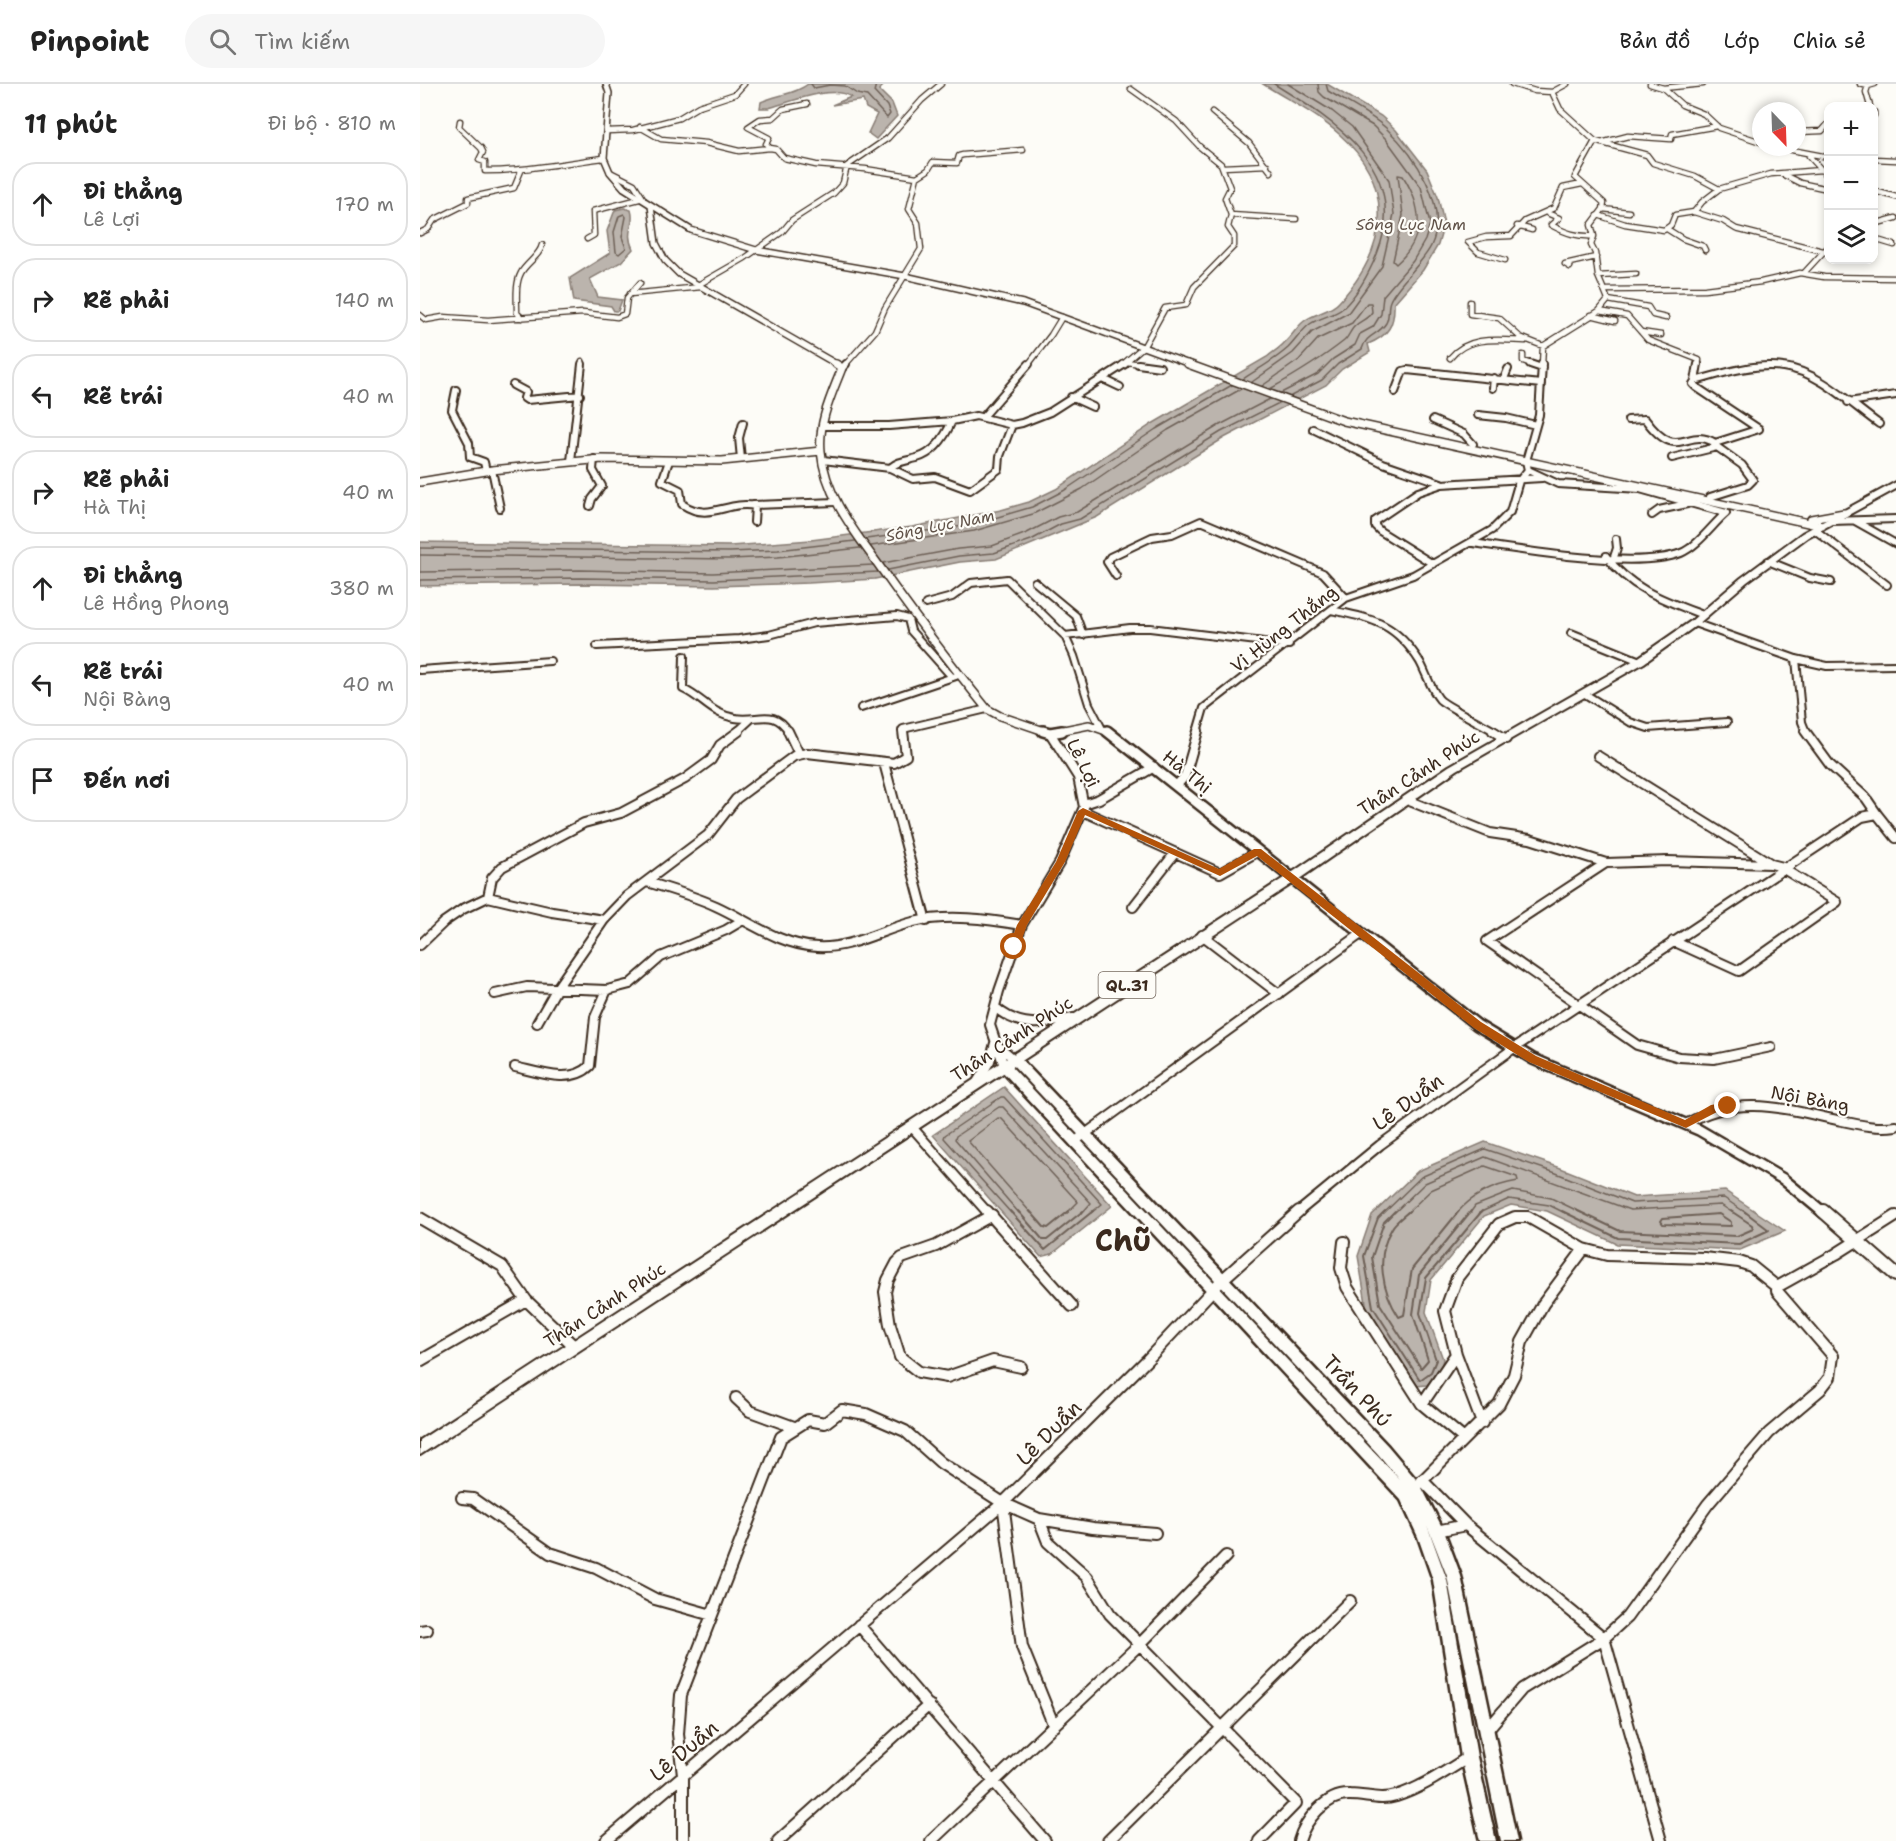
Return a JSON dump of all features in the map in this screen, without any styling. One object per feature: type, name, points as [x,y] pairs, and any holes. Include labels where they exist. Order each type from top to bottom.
[{"type":"highway","name":"QL.31","points":[[1817,525],[1846,513],[1896,485]]},
{"type":"highway","name":"Thân Cảnh Phúc","points":[[420,1448],[1291,879],[1453,768],[1640,661],[1699,619],[1768,561],[1817,525]]},
{"type":"main road","name":"Trần Phú","points":[[1009,1062],[1079,1139],[1414,1488],[1431,1533],[1454,1576],[1509,1841]]},
{"type":"main road","name":"Trần Phú","points":[[1431,1533],[1469,1757],[1488,1841]]},
{"type":"street","points":[[606,84],[609,93],[604,158],[610,172],[624,188],[691,230],[756,250],[905,276],[1023,303],[1333,415],[1473,444],[1527,459]]},
{"type":"street","points":[[607,131],[630,131],[679,118],[699,106],[729,97],[738,92],[744,84]]},
{"type":"street","points":[[630,294],[666,292],[700,286],[756,250],[787,228],[792,220],[838,189],[843,183],[846,167],[888,138],[922,100],[941,84]]},
{"type":"street","points":[[1512,84],[1535,91],[1552,92],[1567,84]]},
{"type":"street","points":[[1650,84],[1663,88],[1703,84]]},
{"type":"street","points":[[1860,84],[1868,86],[1875,84]]},
{"type":"street","points":[[1868,86],[1866,92],[1869,102]]},
{"type":"street","points":[[1663,88],[1682,105],[1704,114],[1717,126],[1752,138]]},
{"type":"street","points":[[823,426],[888,426],[952,421],[970,416],[1012,425],[1050,412],[1103,379],[1127,362],[1144,346],[1168,306],[1186,305],[1194,287],[1234,246],[1234,236],[1228,227],[1231,215],[1224,198],[1230,188],[1223,167],[1176,121],[1131,89]]},
{"type":"street","points":[[1552,92],[1560,109],[1598,142],[1647,155],[1653,163],[1695,176],[1719,189]]},
{"type":"street","points":[[770,148],[766,144],[769,138],[748,127],[760,119],[773,118],[783,109],[807,104]]},
{"type":"street","points":[[1212,112],[1249,143],[1271,172]]},
{"type":"street","points":[[460,122],[459,127],[482,147],[483,152],[479,160],[485,162],[484,170],[521,171],[538,166],[604,158]]},
{"type":"street","points":[[1608,300],[1599,276],[1592,244],[1594,236],[1591,225],[1603,208],[1602,199],[1582,184],[1576,175],[1598,142],[1628,136],[1665,140],[1671,139],[1672,134],[1717,126]]},
{"type":"street","points":[[640,128],[661,139],[706,142],[739,151],[770,148],[786,159],[821,166],[846,167],[917,177],[928,170],[933,162],[957,163],[960,155],[1023,150]]},
{"type":"street","points":[[1806,132],[1822,131],[1824,129]]},
{"type":"street","points":[[1808,155],[1824,157]]},
{"type":"street","points":[[1808,155],[1820,165],[1824,173]]},
{"type":"street","points":[[1878,159],[1896,160]]},
{"type":"street","points":[[1223,167],[1267,165]]},
{"type":"street","points":[[1694,212],[1702,202],[1719,189],[1764,175],[1821,170]]},
{"type":"street","points":[[420,233],[428,229],[434,220],[468,203],[468,198],[514,188],[521,171]]},
{"type":"street","points":[[1781,173],[1800,183],[1823,188]]},
{"type":"street","points":[[651,206],[654,241],[663,260],[679,274],[842,368],[875,331],[885,308],[922,246],[918,237],[919,224],[910,212],[911,196],[917,177]]},
{"type":"street","points":[[1505,260],[1474,251],[1468,242],[1486,237],[1508,237],[1524,220],[1547,213],[1556,205],[1558,191],[1582,184]]},
{"type":"street","points":[[1878,192],[1896,197]]},
{"type":"street","points":[[587,239],[594,235],[593,211],[643,198]]},
{"type":"street","points":[[1603,208],[1629,212]]},
{"type":"street","points":[[1666,229],[1677,213],[1694,212],[1723,221],[1739,230],[1776,237],[1824,251],[1804,273]]},
{"type":"street","points":[[1547,213],[1559,218],[1551,225],[1570,235],[1578,238],[1594,236]]},
{"type":"street","points":[[1231,215],[1296,219]]},
{"type":"street","points":[[1598,215],[1625,224],[1666,229],[1683,239],[1703,246],[1705,250]]},
{"type":"street","points":[[1878,223],[1896,218]]},
{"type":"street","points":[[1885,220],[1896,224]]},
{"type":"street","points":[[1517,226],[1532,230]]},
{"type":"street","points":[[1878,240],[1894,245]]},
{"type":"street","points":[[522,318],[517,313],[519,274],[526,263],[542,250],[542,245]]},
{"type":"street","points":[[1570,267],[1565,264],[1596,256]]},
{"type":"street","points":[[1605,290],[1705,289],[1761,282],[1804,273],[1824,277],[1896,278]]},
{"type":"street","points":[[1599,276],[1636,274]]},
{"type":"street","points":[[420,315],[426,320],[443,317],[488,320],[583,313],[617,317],[625,314],[627,298],[640,284]]},
{"type":"street","points":[[1543,346],[1599,311],[1608,300]]},
{"type":"street","points":[[1608,300],[1646,307],[1653,315],[1666,318]]},
{"type":"street","points":[[1470,302],[1470,314],[1499,318],[1526,340],[1543,346]]},
{"type":"street","points":[[1599,311],[1627,316],[1640,332],[1654,343],[1699,360],[1693,384],[1759,429],[1672,458]]},
{"type":"street","points":[[1591,315],[1615,321]]},
{"type":"street","points":[[983,417],[995,407],[1005,392],[1052,338],[1062,317]]},
{"type":"street","points":[[1640,332],[1661,335]]},
{"type":"street","points":[[1450,358],[1457,348],[1470,343],[1526,340]]},
{"type":"street","points":[[1473,543],[1610,557],[1654,558],[1680,554],[1726,513],[1640,489],[1577,488],[1542,478],[1528,470],[1527,459],[1539,415],[1543,346]]},
{"type":"street","points":[[1523,355],[1523,361],[1542,368]]},
{"type":"street","points":[[571,461],[582,361]]},
{"type":"street","points":[[1127,362],[1160,367]]},
{"type":"street","points":[[1695,381],[1734,371],[1790,367],[1800,371],[1879,424]]},
{"type":"street","name":"Lê Lợi","points":[[842,368],[823,426],[821,451],[837,505],[956,676],[987,709],[1013,723],[1050,734],[1069,762],[1085,798],[1084,807],[1060,862],[1022,925],[990,1025],[995,1043]]},
{"type":"street","points":[[1504,379],[1508,369]]},
{"type":"street","points":[[1395,392],[1403,371],[1407,370],[1541,384]]},
{"type":"street","points":[[1493,388],[1494,378]]},
{"type":"street","points":[[1103,379],[1120,387]]},
{"type":"street","points":[[513,385],[526,392],[524,398],[527,400],[580,395]]},
{"type":"street","points":[[456,390],[452,410],[469,443],[470,457],[484,462],[489,471],[500,508]]},
{"type":"street","points":[[1848,402],[1896,395]]},
{"type":"street","points":[[1071,397],[1093,406]]},
{"type":"street","points":[[1333,415],[1344,421],[1707,498],[1817,525],[1854,520],[1896,519]]},
{"type":"street","points":[[1478,415],[1496,416],[1536,425]]},
{"type":"street","points":[[1628,420],[1645,419],[1653,430],[1666,441],[1675,442],[1706,437],[1742,465],[1753,480],[1748,485],[1659,510],[1652,515]]},
{"type":"street","points":[[1433,420],[1459,431],[1473,444]]},
{"type":"street","points":[[890,468],[896,462],[921,456],[934,448],[942,440],[952,421]]},
{"type":"street","points":[[741,459],[738,441],[743,423]]},
{"type":"street","points":[[823,460],[890,468],[913,479],[935,477],[970,490],[999,469],[1000,456],[1012,425]]},
{"type":"street","points":[[1313,429],[1383,463],[1442,484]]},
{"type":"street","points":[[420,482],[489,471],[594,459],[722,461],[821,451]]},
{"type":"street","points":[[590,507],[590,502],[602,486],[593,470],[594,459]]},
{"type":"street","points":[[669,461],[662,481],[680,490],[682,504],[690,511],[718,511],[742,504],[837,505]]},
{"type":"street","name":"Vi Hùng Thắng","points":[[1177,785],[1185,776],[1204,708],[1289,645],[1321,616],[1346,598],[1361,591],[1400,580],[1433,564],[1473,543],[1503,521],[1510,512],[1519,481],[1528,470]]},
{"type":"street","points":[[1433,564],[1380,531],[1374,523],[1418,492],[1442,484],[1542,478]]},
{"type":"street","points":[[753,505],[755,506],[754,522]]},
{"type":"street","points":[[1817,525],[1846,513]]},
{"type":"street","points":[[1854,520],[1896,544]]},
{"type":"street","points":[[1116,576],[1107,562],[1110,557],[1152,537],[1172,534],[1201,521],[1323,573],[1346,598]]},
{"type":"street","points":[[1817,525],[1887,585]]},
{"type":"street","points":[[1610,557],[1617,548],[1616,539]]},
{"type":"street","points":[[1610,557],[1618,572],[1644,590],[1699,619],[1796,659],[1834,667],[1896,665]]},
{"type":"street","points":[[1768,561],[1810,578],[1831,582]]},
{"type":"street","points":[[926,604],[952,597],[971,583],[1006,579],[1048,616],[1065,636],[1074,656],[1089,704],[1101,727]]},
{"type":"street","points":[[1035,582],[1076,616],[1083,635]]},
{"type":"street","points":[[1331,610],[1374,619],[1391,630],[1403,639],[1419,661],[1440,700],[1476,719],[1506,739]]},
{"type":"street","points":[[597,646],[739,639],[814,623],[897,616],[908,619],[911,632],[956,676],[861,708]]},
{"type":"street","points":[[1065,636],[1130,628],[1150,628],[1289,645]]},
{"type":"street","points":[[1571,633],[1640,661]]},
{"type":"street","points":[[684,656],[683,689],[694,692],[714,712],[751,719],[768,717],[779,719],[787,728],[799,754]]},
{"type":"street","points":[[1796,659],[1802,722],[1806,732],[1830,765],[1866,798],[1896,838]]},
{"type":"street","points":[[420,670],[550,661]]},
{"type":"street","points":[[1585,694],[1630,722],[1648,728],[1727,722]]},
{"type":"street","points":[[537,1023],[556,988],[604,920],[627,896],[708,835],[736,799],[799,754],[884,763],[900,761],[905,758],[903,729],[987,709]]},
{"type":"street","points":[[488,897],[492,878],[502,867],[585,823],[621,813],[685,779],[711,760],[720,745],[751,719]]},
{"type":"street","points":[[1050,734],[1080,726],[1101,727]]},
{"type":"street","name":"Hà Thị","points":[[1101,727],[1477,1025],[1533,1059],[1686,1124],[1783,1179],[1858,1240],[1896,1275]]},
{"type":"street","points":[[1598,756],[1771,864],[1783,868],[1837,902],[1739,971],[1673,941]]},
{"type":"street","points":[[884,763],[926,921]]},
{"type":"street","points":[[1084,807],[1154,767]]},
{"type":"street","points":[[1407,800],[1479,830],[1530,839],[1606,863],[1668,861],[1771,864]]},
{"type":"street","points":[[1084,807],[1220,873],[1257,852]]},
{"type":"street","name":"Lê Duẩn","points":[[606,1841],[1003,1503],[1147,1360],[1218,1285],[1288,1220],[1380,1145],[1514,1048],[1673,941],[1862,816],[1877,814]]},
{"type":"street","points":[[1133,908],[1175,853]]},
{"type":"street","points":[[1606,863],[1487,941],[1637,1045],[1679,1057],[1713,1059],[1771,1047]]},
{"type":"street","points":[[647,882],[680,891],[785,940],[816,947],[845,945],[916,922],[975,917],[1022,925]]},
{"type":"street","points":[[420,945],[463,909],[488,897],[552,912],[604,920]]},
{"type":"street","points":[[495,994],[527,987],[607,990],[635,980],[661,957],[726,930],[743,920]]},
{"type":"street","points":[[1079,1139],[1361,934]]},
{"type":"street","points":[[1202,935],[1279,994]]},
{"type":"street","points":[[515,1067],[547,1075],[580,1074],[587,1071],[590,1066],[595,1017],[607,990]]},
{"type":"street","points":[[995,1007],[1002,1014],[1020,1023],[1043,1025],[1077,1017]]},
{"type":"street","points":[[995,1043],[1009,1062]]},
{"type":"street","points":[[977,1083],[990,1061],[995,1043]]},
{"type":"street","name":"Nội Bàng","points":[[1686,1124],[1714,1108],[1742,1104],[1863,1126],[1886,1128],[1896,1126]]},
{"type":"street","points":[[911,1126],[1072,1306]]},
{"type":"street","points":[[992,1215],[936,1246],[902,1258],[897,1263],[888,1280],[885,1292],[890,1325],[900,1357],[919,1372],[947,1377],[993,1361],[1021,1367]]},
{"type":"street","points":[[1777,1287],[1896,1216]]},
{"type":"street","points":[[1482,1423],[1456,1354],[1445,1311],[1451,1292],[1464,1266],[1493,1230],[1515,1218],[1527,1217],[1584,1248],[1607,1255],[1704,1258],[1739,1262],[1751,1266],[1777,1287],[1777,1291],[1833,1356],[1830,1377],[1820,1390],[1769,1433],[1708,1504],[1627,1617],[1604,1638],[1522,1689],[1486,1731]]},
{"type":"street","points":[[420,1218],[502,1266],[526,1300],[574,1346]]},
{"type":"street","points":[[1344,1242],[1340,1262],[1344,1281],[1422,1404],[1464,1439]]},
{"type":"street","points":[[1414,1488],[1499,1404],[1518,1364],[1522,1342],[1543,1304],[1584,1248]]},
{"type":"street","points":[[420,1361],[526,1300]]},
{"type":"street","points":[[1422,1404],[1456,1354]]},
{"type":"street","points":[[735,1398],[750,1411],[794,1427]]},
{"type":"street","points":[[684,1841],[683,1774],[678,1734],[681,1695],[781,1437],[794,1427],[808,1420],[825,1423],[842,1410],[866,1414],[905,1431],[941,1463],[1003,1503],[1039,1519],[1094,1528],[1155,1533]]},
{"type":"street","name":"Trần Phú","points":[[1414,1488],[1467,1525],[1604,1638]]},
{"type":"street","points":[[462,1498],[473,1499],[550,1553],[596,1568],[655,1599],[712,1615]]},
{"type":"street","points":[[1003,1503],[1022,1647],[1054,1726]]},
{"type":"street","points":[[1039,1519],[1048,1542],[1087,1578],[1110,1614],[1296,1803],[1259,1841]]},
{"type":"street","points":[[1431,1533],[1467,1525]]},
{"type":"street","points":[[930,1841],[1140,1644],[1226,1556]]},
{"type":"street","points":[[1108,1841],[1350,1601]]},
{"type":"street","points":[[859,1625],[1045,1841]]},
{"type":"street","points":[[1604,1638],[1660,1841]]},
{"type":"street","points":[[778,1841],[928,1705]]},
{"type":"street","points":[[1299,1841],[1302,1830],[1313,1815],[1334,1796],[1344,1793],[1393,1797],[1434,1778],[1469,1757]]},
{"type":"water","points":[[808,84],[885,84],[879,90],[892,103],[897,116],[876,139],[868,133],[877,114],[866,108],[863,100],[832,105],[851,97],[843,93],[823,93],[769,108],[760,108],[761,102],[798,90]]},
{"type":"water","name":"Sông Lục Nam","points":[[1263,84],[1327,84],[1381,116],[1396,130],[1427,170],[1438,197],[1444,224],[1438,245],[1423,270],[1394,303],[1393,318],[1389,329],[1381,337],[1368,344],[1370,352],[1342,369],[1326,385],[1224,438],[1097,517],[996,559],[960,562],[875,579],[809,583],[714,586],[581,584],[420,586],[420,542],[730,546],[811,540],[912,527],[1001,510],[1029,502],[1056,489],[1152,424],[1267,357],[1283,344],[1303,322],[1336,305],[1355,282],[1368,261],[1376,239],[1379,217],[1377,196],[1370,174],[1358,154],[1339,134],[1312,114]]},
{"type":"water","points":[[624,208],[631,210],[630,237],[633,249],[621,262],[590,279],[598,297],[622,300],[618,311],[614,311],[611,306],[574,301],[570,278],[610,253],[607,231],[615,210]]},
{"type":"water","points":[[1004,1087],[1112,1206],[1052,1254],[1041,1257],[933,1135]]},
{"type":"water","points":[[1485,1142],[1558,1167],[1634,1197],[1725,1191],[1785,1231],[1740,1250],[1617,1244],[1547,1211],[1511,1205],[1484,1216],[1431,1280],[1426,1312],[1443,1359],[1441,1368],[1427,1385],[1416,1386],[1367,1309],[1358,1256],[1372,1215],[1418,1171]]},
{"type":"district","name":"Chũ","points":[[1123,1241]]},
{"type":"route","points":[[1014,947],[1022,925],[1060,862],[1083,811],[1220,873],[1257,852],[1477,1025],[1533,1059],[1686,1124],[1696,1116],[1714,1108],[1728,1106]]}]
